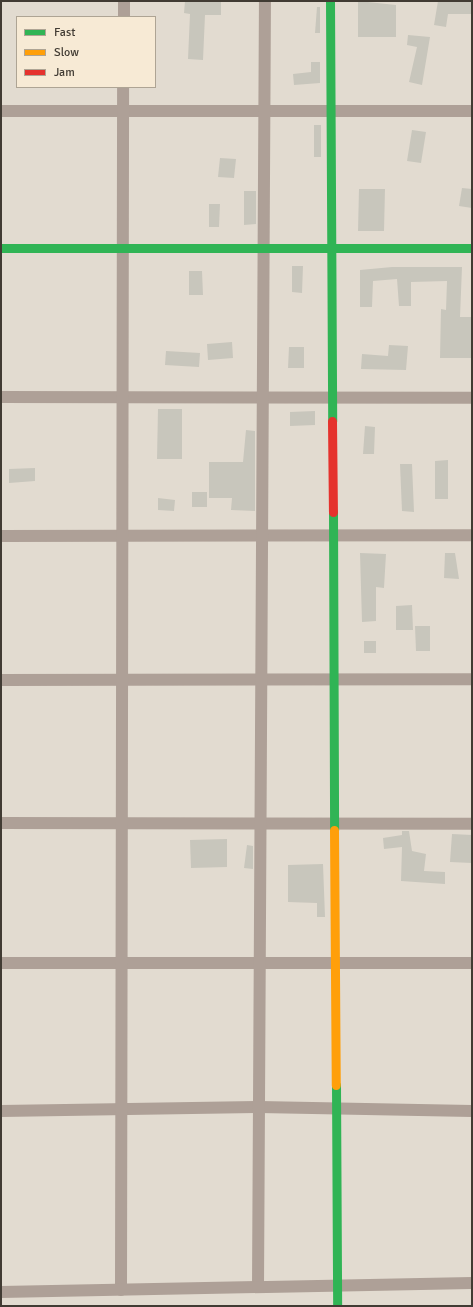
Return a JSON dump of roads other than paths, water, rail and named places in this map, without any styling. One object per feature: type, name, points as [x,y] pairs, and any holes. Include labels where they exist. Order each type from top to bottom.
[{"type":"street","points":[[124,1],[124,16]]},
{"type":"street","points":[[258,1287],[265,1]]},
{"type":"street","points":[[330,1],[337,1306]]},
{"type":"street","points":[[121,1290],[123,88]]},
{"type":"street","points":[[1,110],[472,111]]},
{"type":"street","points":[[1,248],[472,248]]},
{"type":"street","points":[[1,397],[472,398]]},
{"type":"street","points":[[1,536],[472,535]]},
{"type":"street","points":[[1,680],[472,679]]},
{"type":"street","points":[[1,823],[472,824]]},
{"type":"street","points":[[1,963],[472,963]]},
{"type":"street","points":[[1,1111],[121,1111],[259,1107],[472,1111]]},
{"type":"street","points":[[1,1292],[472,1283]]}]
